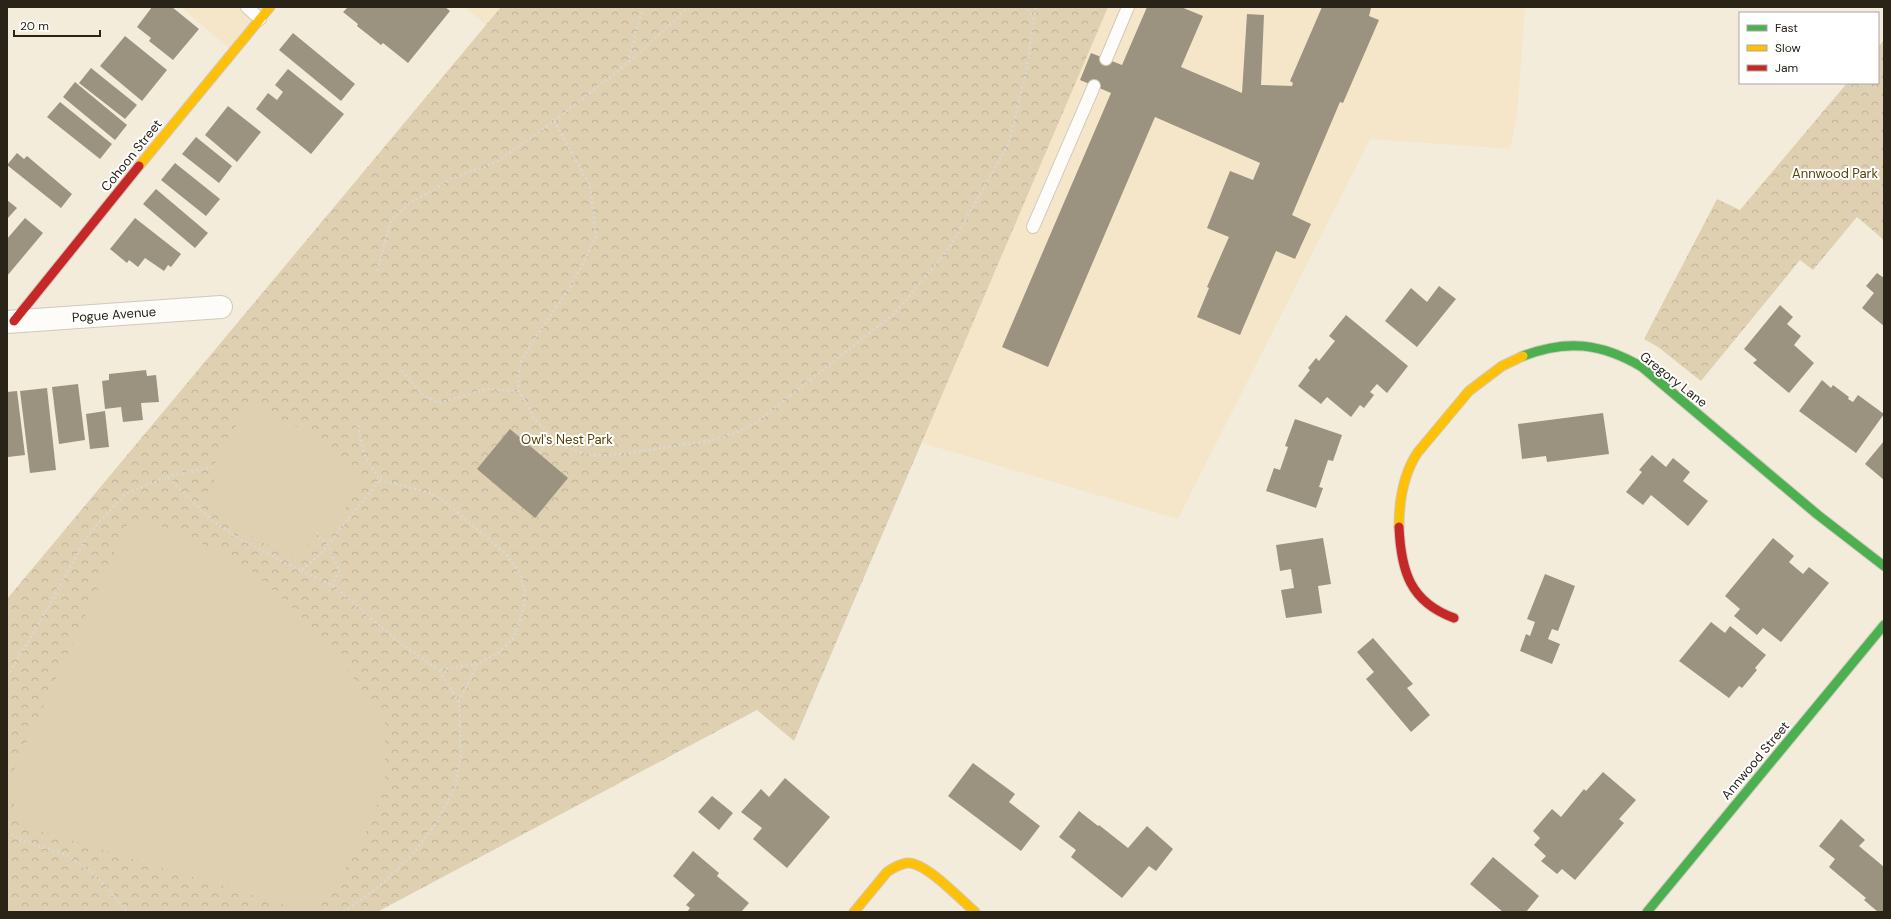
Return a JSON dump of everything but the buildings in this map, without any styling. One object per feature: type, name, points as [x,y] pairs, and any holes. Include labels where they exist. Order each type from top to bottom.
[{"type":"street","name":"Cohoon Street","points":[[10,321],[232,50],[270,7]]},
{"type":"street","name":"Pogue Avenue","points":[[10,321],[221,307]]},
{"type":"street","name":"Gregory Lane","points":[[1454,618],[1425,603],[1411,586],[1400,549],[1398,523],[1401,498],[1412,461],[1468,392],[1491,373],[1514,358],[1539,348],[1566,345],[1599,348],[1619,354],[1642,367],[1818,515],[1884,566]]},
{"type":"street","name":"Annwood Street","points":[[1646,912],[1884,625]]},
{"type":"street","points":[[854,912],[887,872],[894,867],[908,863],[923,867],[975,912]]},
{"type":"lane","points":[[247,7],[260,19]]},
{"type":"lane","points":[[1106,59],[1128,7]]},
{"type":"lane","points":[[1034,227],[1094,86]]},
{"type":"path","points":[[628,63],[643,7]]},
{"type":"path","points":[[377,271],[391,221],[409,204],[453,178],[497,162],[554,121],[628,63],[689,7]]},
{"type":"path","points":[[1026,7],[1034,19]]},
{"type":"path","points":[[554,121],[590,186],[596,237],[572,285],[532,342],[521,362],[518,377],[519,391],[534,420],[570,449],[592,456],[622,454],[709,441],[735,433],[758,421],[895,313],[950,247],[1008,145],[1026,73],[1036,7]]},
{"type":"path","points":[[402,371],[422,394],[438,403],[488,388],[519,391]]},
{"type":"path","points":[[357,422],[364,454],[380,480],[431,493],[444,501],[506,554],[520,574],[525,591],[522,615],[513,639],[498,652],[477,664],[439,670]]},
{"type":"path","points":[[539,453],[552,436]]},
{"type":"path","points":[[7,676],[26,646],[89,534],[125,494],[167,477],[216,466]]},
{"type":"path","points":[[167,477],[214,522],[301,571],[332,585],[400,643],[439,670],[459,702]]},
{"type":"path","points":[[301,571],[328,545],[380,480]]},
{"type":"path","points":[[316,533],[328,545],[338,572],[332,585]]},
{"type":"path","points":[[344,912],[382,884],[414,853],[438,820],[455,787],[461,755],[459,702],[477,664]]},
{"type":"path","points":[[7,831],[20,840],[66,855],[88,869],[101,881],[127,912]]},
{"type":"shaded area","points":[[181,7],[269,7],[232,51]]},
{"type":"shaded area","points":[[465,7],[500,7],[487,26]]},
{"type":"shaded area","points":[[1105,7],[1525,7],[1517,117],[1510,149],[1370,139],[1178,519],[922,443],[931,392]]},
{"type":"green space","name":"Owl's Nest Park","points":[[501,7],[1108,7],[794,741],[757,710],[377,912],[7,912],[7,599]]},
{"type":"green space","name":"Annwood Park","points":[[1884,40],[1884,240],[1857,217],[1813,270],[1800,260],[1701,381],[1658,347],[1644,339],[1717,199],[1740,210],[1846,84],[1879,84],[1879,46]]},
{"type":"green space","points":[[250,404],[312,434],[339,454],[364,479],[330,532],[316,533],[299,557],[265,544],[235,526],[204,497],[217,476],[215,458]]},
{"type":"green space","points":[[129,521],[173,529],[248,568],[294,609],[335,653],[385,722],[385,784],[363,839],[340,877],[309,912],[24,826],[7,789],[7,785]]},
{"type":"traffic: fast","points":[[1523,356],[1554,347],[1584,346],[1598,348],[1612,353],[1642,367],[1818,515],[1884,566]]},
{"type":"traffic: fast","points":[[1647,912],[1884,625]]},
{"type":"traffic: slow","points":[[139,166],[270,7]]},
{"type":"traffic: slow","points":[[1399,527],[1401,498],[1405,479],[1418,452],[1469,391],[1502,366],[1523,356]]},
{"type":"traffic: slow","points":[[854,912],[887,872],[897,866],[907,863],[915,864],[933,874],[975,912]]},
{"type":"traffic: jam","points":[[14,321],[139,166]]},
{"type":"traffic: jam","points":[[1399,527],[1402,558],[1411,583],[1418,594],[1427,603],[1454,618]]}]
